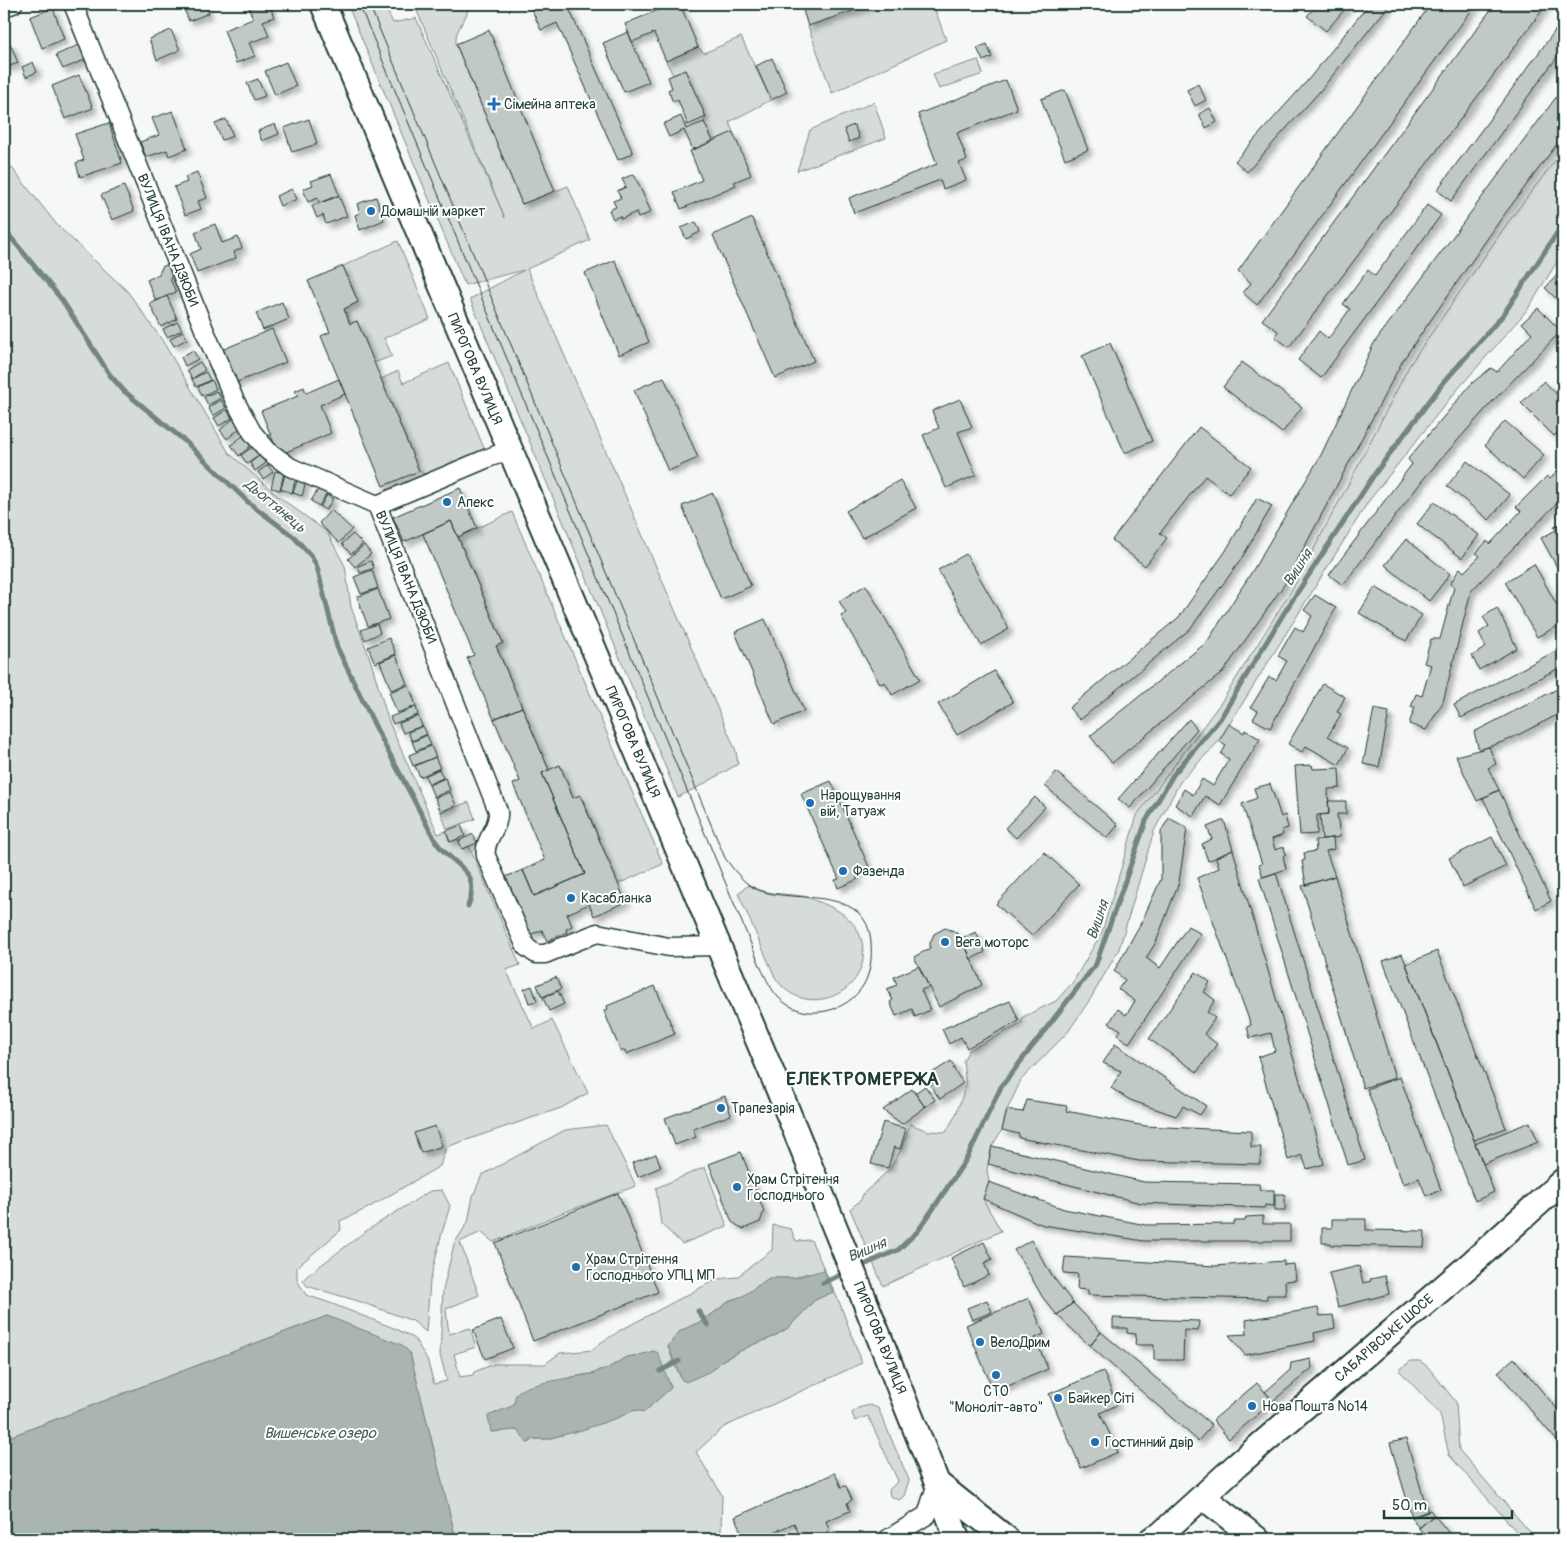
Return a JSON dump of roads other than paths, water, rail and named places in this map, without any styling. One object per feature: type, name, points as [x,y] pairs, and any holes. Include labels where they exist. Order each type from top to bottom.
[{"type":"main road","name":"ПИРОГОВА ВУЛИЦЯ","points":[[323,4],[719,946],[862,1294],[937,1483],[957,1539]]},
{"type":"main road","name":"САБАРІВСЬКЕ ШОСЕ","points":[[1157,1538],[1237,1465],[1473,1262],[1563,1181]]},
{"type":"main road","name":"ПИРОГОВА ВУЛИЦЯ","points":[[937,1483],[978,1539]]},
{"type":"main road","points":[[937,1483],[1007,1539]]},
{"type":"main road","points":[[1202,1497],[1257,1539]]},
{"type":"street","points":[[4,7],[12,4]]},
{"type":"street","name":"ВУЛИЦЯ ІВАНА ДЗЮБИ","points":[[73,4],[204,329],[234,399],[252,432],[268,451],[290,467],[378,505],[498,811],[497,822],[485,850],[526,947],[536,954],[545,954],[597,933],[669,947],[719,946]]},
{"type":"street","points":[[378,505],[510,450]]},
{"type":"street","points":[[888,1539],[927,1515],[937,1483]]},
{"type":"water","points":[[824,1270],[833,1292],[815,1300],[788,1328],[723,1360],[713,1370],[686,1382],[682,1380],[668,1346],[680,1331],[704,1320],[731,1300],[743,1296],[769,1278],[794,1278]]},
{"type":"water","name":"Вишенське озеро","points":[[327,1316],[402,1345],[410,1353],[456,1539],[4,1539],[4,1439]]},
{"type":"water","points":[[654,1351],[658,1353],[671,1388],[644,1412],[635,1410],[582,1430],[547,1439],[531,1439],[531,1442],[527,1443],[516,1430],[491,1432],[488,1416],[512,1406],[515,1396],[523,1389],[542,1383],[595,1373],[599,1370],[607,1369],[626,1357]]},
{"type":"waterway","name":"Вишня","points":[[857,1268],[898,1250],[918,1231],[933,1209],[967,1158],[1001,1087],[1096,964],[1146,821],[1173,775],[1220,719],[1284,613],[1376,472],[1443,383],[1503,315],[1563,224]]},
{"type":"waterway","name":"Дьогтянець","points":[[4,229],[62,300],[110,375],[124,391],[186,442],[248,502],[294,537],[312,557],[317,567],[337,647],[377,730],[436,842],[469,876],[471,893],[468,906]]},
{"type":"waterway","name":"Вишня","points":[[823,1283],[847,1272]]},
{"type":"waterway","points":[[698,1311],[708,1325]]},
{"type":"waterway","name":"Вишня","points":[[660,1371],[679,1361]]},
{"type":"tram line","points":[[359,4],[761,968],[779,998],[789,1006],[813,1012],[837,1008],[857,994],[868,974],[871,943],[867,925],[857,912],[844,904],[755,889],[741,877],[725,858],[369,4]]},
{"type":"place","name":"Сімейна аптека","points":[[494,104]]},
{"type":"place","name":"Домашній маркет","points":[[371,211]]},
{"type":"place","name":"Апекс","points":[[447,502]]},
{"type":"place","name":"Нарощування вій, Татуаж","points":[[810,803]]},
{"type":"place","name":"Фазенда","points":[[843,871]]},
{"type":"place","name":"Касабланка","points":[[571,898]]},
{"type":"place","name":"Вега моторс","points":[[945,942]]},
{"type":"place","name":"Трапезарія","points":[[721,1108]]},
{"type":"place","name":"Храм Стрітення Господнього","points":[[737,1187]]},
{"type":"place","name":"Храм Стрітення Господнього УПЦ МП","points":[[576,1267]]},
{"type":"place","name":"ВелоДрим","points":[[980,1342]]},
{"type":"place","name":"СТО \"Моноліт-авто\"","points":[[996,1375]]},
{"type":"place","name":"Байкер Сіті","points":[[1058,1398]]},
{"type":"place","name":"Нова Пошта №14","points":[[1252,1406]]},
{"type":"place","name":"Гостинний двір","points":[[1095,1442]]},
{"type":"district","name":"ЕЛЕКТРОМЕРЕЖА","points":[[863,1079]]}]
